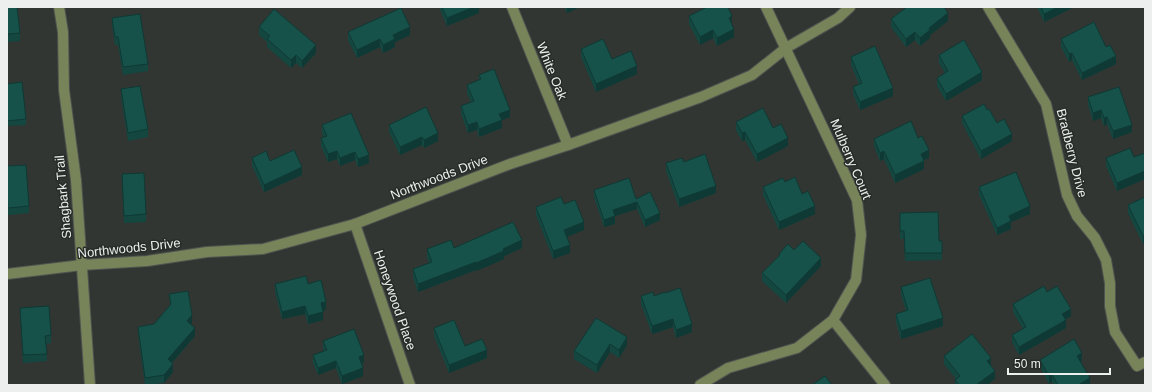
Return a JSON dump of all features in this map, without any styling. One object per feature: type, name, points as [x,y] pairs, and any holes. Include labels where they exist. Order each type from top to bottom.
[{"type":"street","name":"Shagbark Trail","points":[[60,7],[63,32],[64,90],[76,180],[90,385]]},
{"type":"street","name":"White Oak","points":[[512,7],[568,145]]},
{"type":"street","name":"Mulberry Court","points":[[700,385],[728,368],[797,348],[833,320],[856,280],[861,235],[857,200],[766,7]]},
{"type":"street","name":"Northwoods Drive","points":[[7,274],[82,265],[147,261],[207,252],[263,249],[355,224],[510,164],[702,97],[752,75],[786,48],[838,18],[850,7]]},
{"type":"street","name":"Bradberry Drive","points":[[988,7],[1046,104],[1066,195],[1077,216],[1095,238],[1106,260],[1110,283],[1110,306],[1115,332],[1137,366],[1145,362]]},
{"type":"street","name":"Honeywood Place","points":[[355,224],[410,385]]},
{"type":"street","points":[[833,320],[885,385]]},
{"type":"building","points":[[7,7],[17,7],[20,33],[7,34]]},
{"type":"building","points":[[442,7],[474,7],[447,18]]},
{"type":"building","points":[[707,7],[728,7],[732,16],[729,18],[734,29],[717,38],[713,30],[700,37],[689,16]]},
{"type":"building","points":[[907,7],[944,7],[948,13],[929,28],[930,30],[920,38],[915,32],[906,39],[891,19]]},
{"type":"building","points":[[1041,7],[1058,7],[1044,14]]},
{"type":"building","points":[[401,8],[410,27],[393,35],[395,39],[383,45],[380,39],[357,50],[348,32]]},
{"type":"building","points":[[274,9],[316,45],[302,61],[296,55],[291,60],[267,39],[270,36],[259,27]]},
{"type":"building","points":[[140,14],[148,64],[123,67],[118,37],[115,37],[112,18]]},
{"type":"building","points":[[1094,22],[1106,47],[1110,45],[1116,56],[1082,73],[1072,53],[1069,54],[1061,39]]},
{"type":"building","points":[[603,39],[612,59],[631,51],[637,66],[596,84],[581,49]]},
{"type":"building","points":[[964,40],[982,72],[946,94],[937,78],[948,71],[939,55]]},
{"type":"building","points":[[875,46],[893,88],[860,102],[853,87],[862,83],[851,57]]},
{"type":"building","points":[[494,69],[510,110],[499,114],[502,120],[479,129],[477,122],[468,125],[461,106],[474,101],[467,85],[481,79],[479,75]]},
{"type":"building","points":[[22,82],[26,119],[7,121],[7,84]]},
{"type":"building","points":[[140,86],[148,129],[128,133],[121,89]]},
{"type":"building","points":[[1119,87],[1132,125],[1113,131],[1107,117],[1104,118],[1101,110],[1093,113],[1088,97]]},
{"type":"building","points":[[984,104],[987,110],[989,109],[997,123],[1004,119],[1012,134],[981,151],[962,116]]},
{"type":"building","points":[[426,107],[438,133],[424,140],[422,137],[400,147],[389,125]]},
{"type":"building","points":[[763,108],[773,128],[781,124],[788,138],[757,154],[745,132],[742,133],[736,122]]},
{"type":"building","points":[[351,113],[369,155],[358,159],[355,152],[340,158],[337,151],[328,154],[321,138],[327,136],[322,125]]},
{"type":"building","points":[[911,121],[918,138],[922,136],[929,150],[921,154],[924,161],[895,175],[884,151],[880,153],[874,139]]},
{"type":"building","points":[[1130,148],[1134,157],[1145,153],[1145,171],[1117,183],[1106,158]]},
{"type":"building","points":[[294,150],[302,167],[264,185],[252,158],[266,151],[270,161]]},
{"type":"building","points":[[705,154],[716,186],[679,199],[666,163],[682,158],[684,162]]},
{"type":"building","points":[[26,165],[29,206],[8,208],[7,166]]},
{"type":"building","points":[[1016,172],[1030,206],[1009,216],[1011,221],[997,228],[979,187]]},
{"type":"building","points":[[144,173],[146,214],[124,216],[122,174]]},
{"type":"building","points":[[795,177],[802,194],[808,191],[815,206],[779,222],[763,187],[783,178],[785,182]]},
{"type":"building","points":[[629,178],[636,199],[650,192],[660,213],[645,220],[637,202],[613,210],[615,216],[604,220],[594,190]]},
{"type":"building","points":[[561,197],[564,204],[575,200],[584,222],[564,230],[570,245],[553,251],[536,207]]},
{"type":"building","points":[[1145,197],[1145,235],[1143,236],[1128,205]]},
{"type":"building","points":[[938,212],[939,241],[942,241],[942,253],[905,253],[904,231],[900,231],[900,213]]},
{"type":"building","points":[[513,222],[522,240],[503,249],[504,251],[476,263],[418,284],[413,269],[432,262],[427,249],[451,240],[454,248]]},
{"type":"building","points":[[803,241],[821,258],[786,295],[762,273],[780,255],[779,254],[788,244],[794,250]]},
{"type":"building","points":[[306,276],[308,284],[321,280],[326,302],[321,303],[323,312],[308,316],[305,306],[282,312],[275,284]]},
{"type":"building","points":[[930,278],[943,318],[901,331],[896,314],[908,310],[901,287]]},
{"type":"building","points":[[1044,286],[1047,292],[1057,286],[1071,309],[1062,314],[1066,320],[1019,347],[1012,335],[1026,327],[1013,304]]},
{"type":"building","points":[[680,288],[692,324],[676,330],[673,319],[652,326],[641,296],[653,292],[654,296]]},
{"type":"building","points":[[188,291],[192,315],[187,321],[195,328],[168,359],[173,364],[164,375],[145,378],[138,327],[154,324],[171,304],[169,294]]},
{"type":"building","points":[[49,306],[51,335],[45,336],[47,354],[23,355],[20,308]]},
{"type":"building","points":[[596,318],[627,337],[619,350],[610,344],[597,365],[574,351]]},
{"type":"building","points":[[454,320],[465,346],[482,339],[487,350],[449,365],[434,328]]},
{"type":"building","points":[[354,329],[364,355],[359,357],[363,368],[342,376],[336,361],[318,368],[313,355],[327,350],[323,341]]},
{"type":"building","points":[[972,334],[991,358],[987,361],[995,371],[976,385],[959,385],[955,380],[960,376],[944,356]]},
{"type":"building","points":[[1074,339],[1082,353],[1077,356],[1090,378],[1078,385],[1058,385],[1052,374],[1049,376],[1040,360]]},
{"type":"building","points":[[825,376],[832,385],[812,385]]}]
